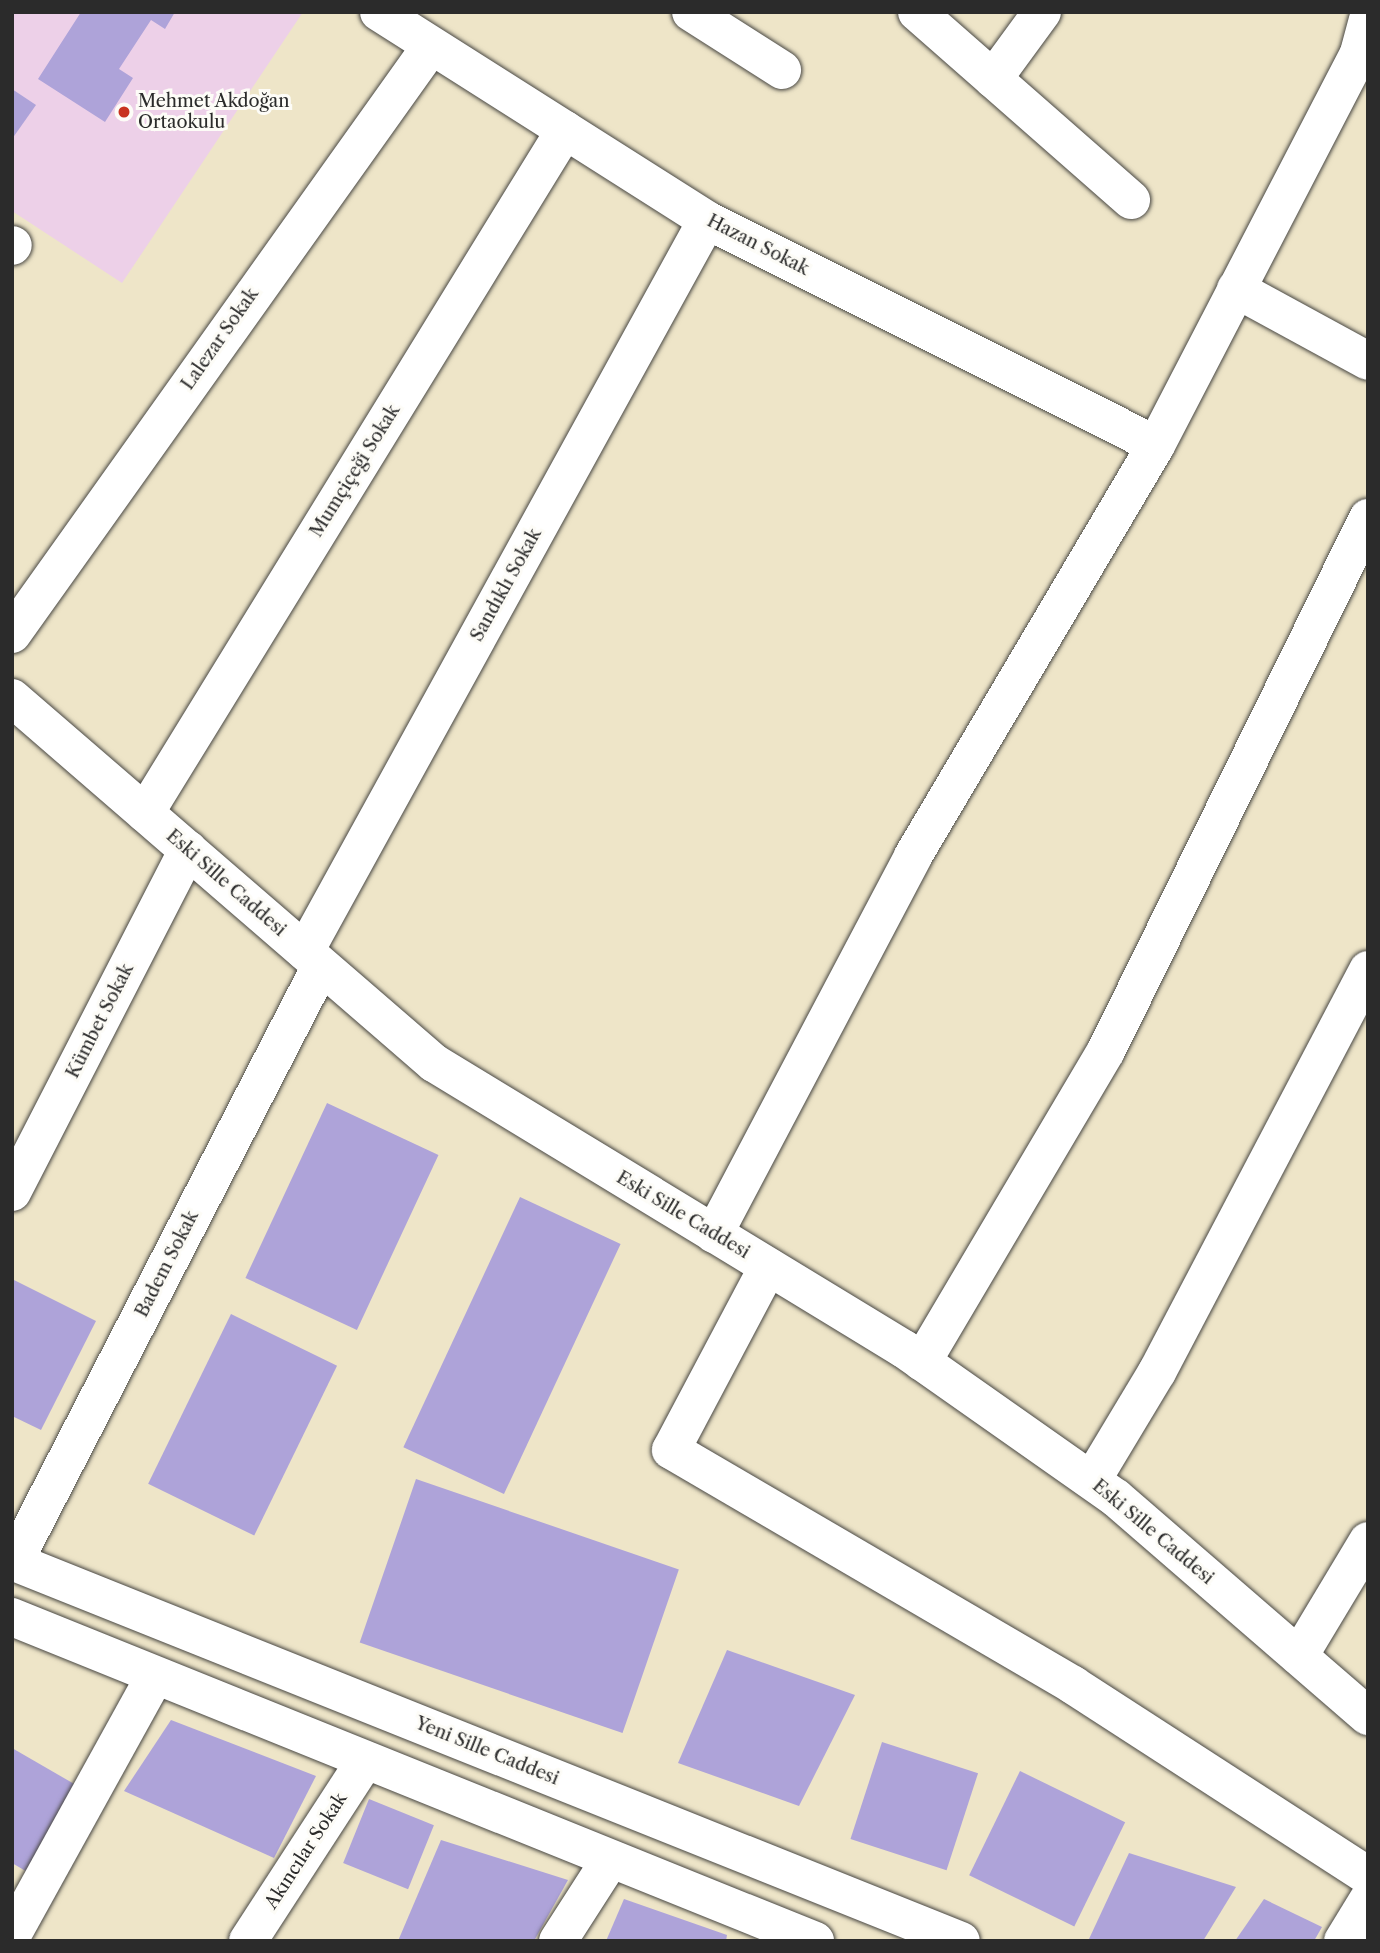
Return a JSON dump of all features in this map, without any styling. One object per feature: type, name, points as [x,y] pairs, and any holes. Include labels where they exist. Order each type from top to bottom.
[{"type":"street","name":"Hazan Sokak","points":[[379,12],[707,220],[1156,445]]},
{"type":"street","points":[[691,12],[782,69]]},
{"type":"street","points":[[916,12],[1131,200]]},
{"type":"street","points":[[993,79],[1042,12]]},
{"type":"street","points":[[714,1234],[913,856],[1156,445],[1359,53],[1368,20]]},
{"type":"street","name":"Lalezar Sokak","points":[[12,634],[431,46]]},
{"type":"street","name":"Mumçiçeği Sokak","points":[[145,813],[565,130]]},
{"type":"street","name":"Sandıklı Sokak","points":[[313,958],[707,220]]},
{"type":"street","points":[[1236,289],[1368,361]]},
{"type":"street","points":[[922,1362],[1106,1051],[1368,517]]},
{"type":"street","name":"Eski Sille Caddesi","points":[[12,698],[433,1063],[922,1362],[1092,1480],[1368,1716]]},
{"type":"street","name":"Kümbet Sokak","points":[[12,1192],[188,850]]},
{"type":"street","name":"Badem Sokak","points":[[13,1561],[313,958]]},
{"type":"street","points":[[1092,1480],[1157,1372],[1368,970]]},
{"type":"street","points":[[768,1266],[671,1450],[1073,1685],[1368,1876]]},
{"type":"street","points":[[1299,1656],[1368,1541]]},
{"type":"street","name":"Yeni Sille Caddesi","points":[[13,1561],[961,1941]]},
{"type":"street","points":[[12,1618],[154,1678],[815,1941]]},
{"type":"street","points":[[12,1935],[154,1678]]},
{"type":"street","name":"Akıncılar Sokak","points":[[248,1941],[365,1761]]},
{"type":"street","points":[[558,1941],[610,1860]]},
{"type":"street","points":[[1343,1941],[1368,1900]]},
{"type":"shaded area","name":"Mehmet Akdoğan Ortaokulu","points":[[12,12],[303,12],[122,283],[12,211]]},
{"type":"building","points":[[81,12],[175,12],[165,29],[151,20],[119,69],[133,78],[105,122],[38,79]]},
{"type":"building","points":[[12,89],[36,105],[12,139]]},
{"type":"building","points":[[327,1103],[438,1155],[357,1330],[245,1278]]},
{"type":"building","points":[[520,1197],[621,1244],[504,1494],[403,1447]]},
{"type":"building","points":[[12,1279],[96,1321],[41,1430],[12,1416]]},
{"type":"building","points":[[231,1314],[337,1366],[254,1536],[148,1484]]},
{"type":"building","points":[[416,1479],[679,1570],[623,1733],[360,1643]]},
{"type":"building","points":[[727,1650],[855,1695],[799,1806],[678,1763]]},
{"type":"building","points":[[171,1720],[316,1776],[274,1858],[124,1791]]},
{"type":"building","points":[[882,1742],[978,1773],[947,1870],[850,1839]]},
{"type":"building","points":[[12,1748],[76,1785],[29,1873],[12,1863]]},
{"type":"building","points":[[1020,1771],[1125,1822],[1074,1927],[969,1875]]},
{"type":"building","points":[[369,1799],[434,1825],[408,1889],[343,1863]]},
{"type":"building","points":[[441,1840],[568,1880],[534,1941],[398,1941]]},
{"type":"building","points":[[1129,1853],[1236,1887],[1203,1941],[1089,1939]]},
{"type":"building","points":[[624,1899],[727,1935],[726,1941],[606,1941]]},
{"type":"building","points":[[1264,1899],[1322,1927],[1314,1941],[1235,1941]]},
{"type":"place","name":"Mehmet Akdoğan Ortaokulu","points":[[124,112]]}]
